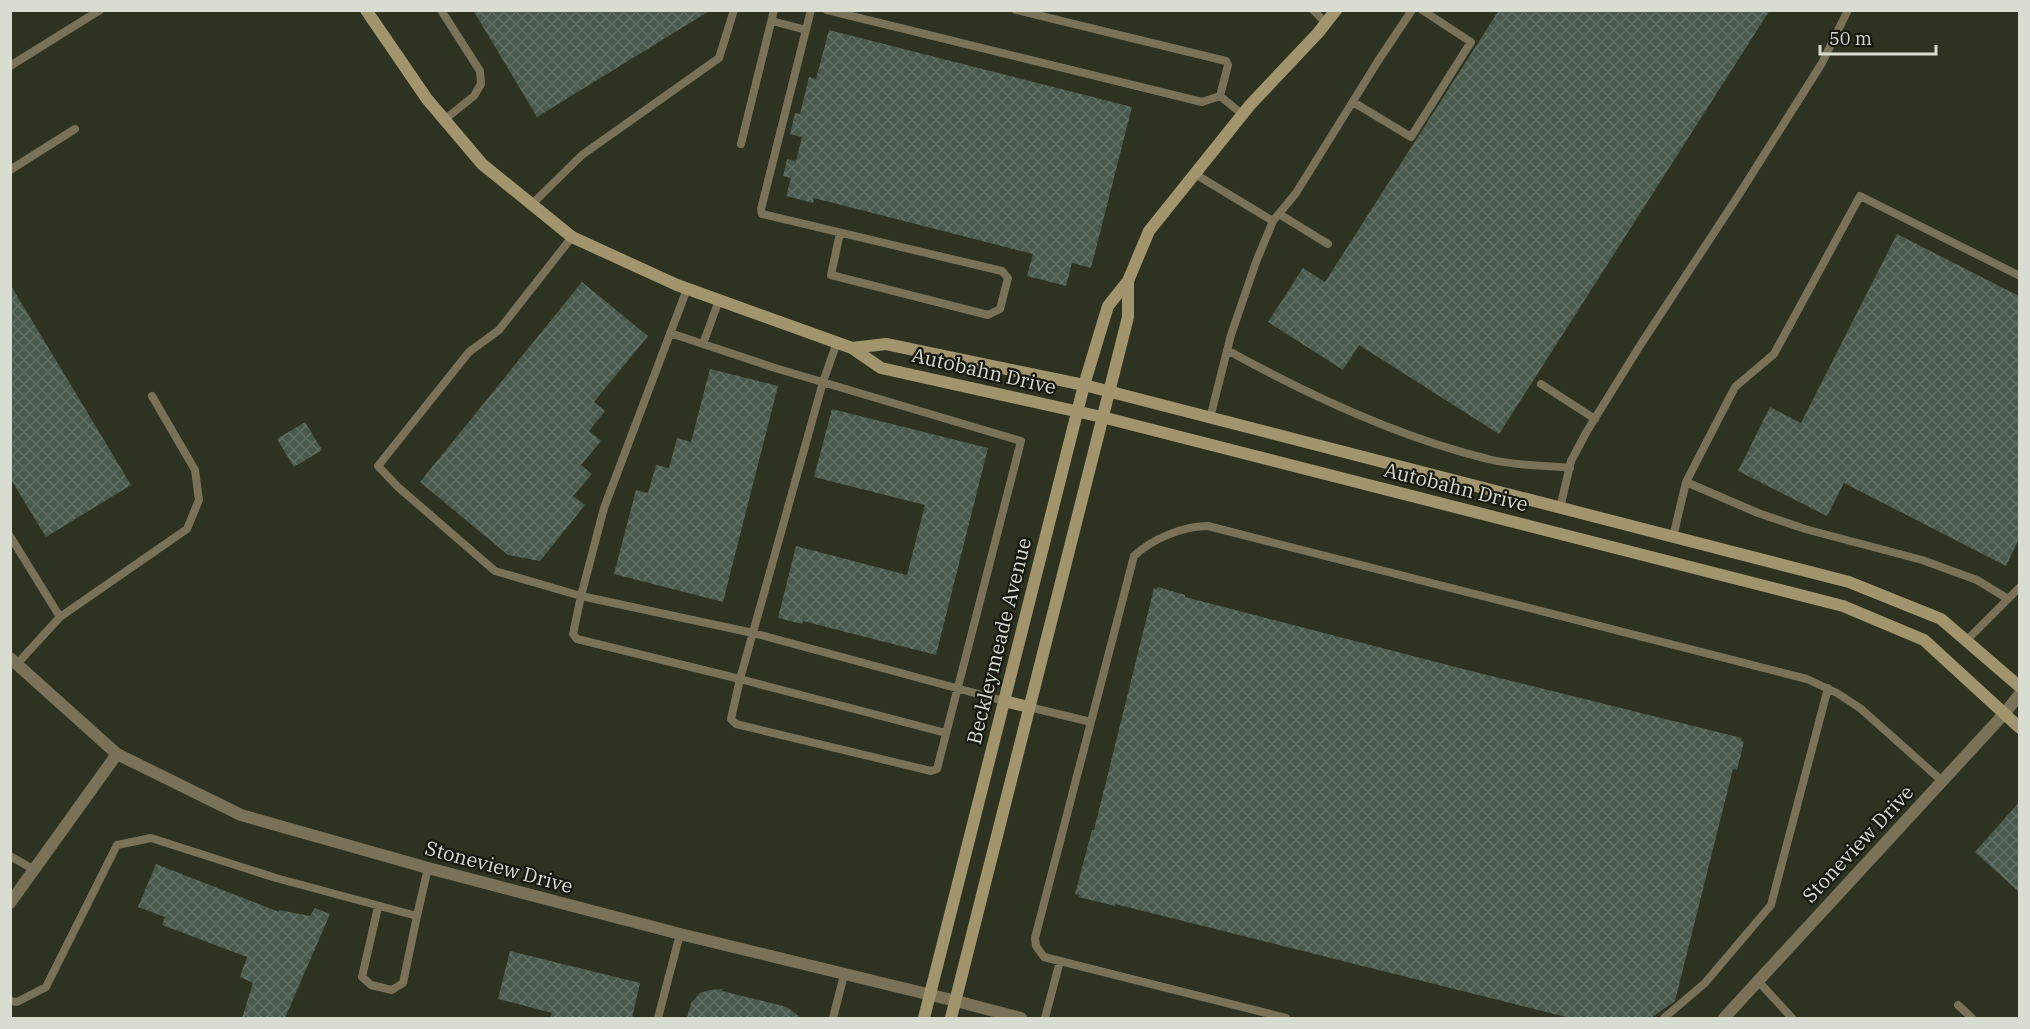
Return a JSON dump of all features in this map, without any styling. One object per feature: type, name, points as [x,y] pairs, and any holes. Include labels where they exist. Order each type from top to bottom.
[{"type":"street","name":"Autobahn Drive","points":[[366,10],[427,99],[482,164],[572,237],[687,289],[852,348],[881,368],[1102,417],[1843,606],[1924,640],[2019,728]]},
{"type":"street","name":"Beckleymeade Avenue","points":[[924,1018],[1077,412],[1108,306],[1128,281],[1149,231],[1242,114],[1336,10]]},
{"type":"street","name":"Beckleymeade Avenue","points":[[951,1018],[1128,317],[1128,281]]},
{"type":"street","name":"Autobahn Drive","points":[[852,348],[886,344],[1084,385],[1848,582],[1941,619],[2019,687]]},
{"type":"street","name":"Stoneview Drive","points":[[13,662],[117,754],[241,815],[428,868],[680,934],[1021,1018]]},
{"type":"street","name":"Stoneview Drive","points":[[1724,1018],[2004,714],[2019,694]]},
{"type":"street","points":[[1004,701],[1029,707]]},
{"type":"street","points":[[10,903],[117,754]]},
{"type":"lane","points":[[10,66],[100,10]]},
{"type":"lane","points":[[441,10],[480,71],[481,84],[474,96],[444,120]]},
{"type":"lane","points":[[532,204],[582,155],[719,58],[734,10]]},
{"type":"lane","points":[[741,144],[774,10]]},
{"type":"lane","points":[[811,10],[760,209],[762,214],[1002,271],[1008,278],[1000,309],[988,315],[831,275],[840,233]]},
{"type":"lane","points":[[827,10],[1202,102],[1220,96]]},
{"type":"lane","points":[[1016,10],[1226,61],[1228,65],[1220,96]]},
{"type":"lane","points":[[1313,10],[1326,23]]},
{"type":"lane","points":[[1210,418],[1227,350],[1256,262],[1276,217],[1296,193],[1412,10]]},
{"type":"lane","points":[[1353,102],[1411,137],[1471,42],[1422,10]]},
{"type":"lane","points":[[1560,508],[1571,461],[1595,419],[1822,63],[1848,10]]},
{"type":"lane","points":[[772,21],[806,30]]},
{"type":"lane","points":[[1220,96],[1242,114]]},
{"type":"lane","points":[[10,170],[75,129]]},
{"type":"lane","points":[[1195,174],[1328,244]]},
{"type":"lane","points":[[1673,537],[1686,482],[1735,387],[1774,354],[1860,196],[2019,276]]},
{"type":"lane","points":[[572,237],[499,330],[469,352],[378,466],[398,487],[495,571],[581,596],[753,633],[1004,701]]},
{"type":"lane","points":[[687,289],[604,508],[573,634],[577,639],[946,733]]},
{"type":"lane","points":[[703,344],[719,300]]},
{"type":"lane","points":[[670,333],[823,382],[1021,441],[937,769],[931,771],[736,724],[731,719],[740,679],[823,382],[837,342]]},
{"type":"lane","points":[[1227,350],[1283,381],[1422,440],[1490,460],[1570,468]]},
{"type":"lane","points":[[1541,384],[1595,419]]},
{"type":"lane","points":[[13,662],[60,618],[187,529],[199,500],[195,470],[152,396]]},
{"type":"lane","points":[[1686,482],[1758,513],[1805,529],[1922,560],[1977,580],[2007,599]]},
{"type":"lane","points":[[1286,1018],[1044,957],[1036,946],[1035,939],[1134,556],[1145,546],[1166,537],[1201,526],[1232,532],[1807,679],[1828,688],[1860,708],[1942,781]]},
{"type":"lane","points":[[10,537],[60,618]]},
{"type":"lane","points":[[1965,641],[2019,587]]},
{"type":"lane","points":[[1664,1018],[1705,983],[1771,905],[1828,688]]},
{"type":"lane","points":[[1029,707],[1091,722]]},
{"type":"lane","points":[[10,1001],[17,1002],[46,987],[117,845],[151,837],[276,879],[417,916]]},
{"type":"lane","points":[[10,856],[33,869]]},
{"type":"lane","points":[[378,907],[362,977],[371,985],[392,990],[403,983],[428,868]]},
{"type":"lane","points":[[658,1018],[680,934]]},
{"type":"lane","points":[[1045,1018],[1060,961]]},
{"type":"lane","points":[[833,1018],[844,975]]},
{"type":"lane","points":[[1758,981],[1792,1018]]},
{"type":"lane","points":[[1958,1005],[1972,1018]]},
{"type":"building","points":[[473,10],[711,10],[537,117]]},
{"type":"building","points":[[1499,10],[1770,10],[1499,434],[1359,345],[1343,370],[1268,322],[1303,268],[1325,282]]},
{"type":"building","points":[[829,30],[1132,107],[1091,268],[1072,263],[1066,286],[1027,276],[1033,254],[814,198],[813,203],[786,196],[791,178],[783,176],[787,159],[796,161],[802,137],[790,134],[795,113],[800,114],[809,77],[816,79]]},
{"type":"building","points":[[1897,234],[2019,296],[2019,539],[2006,566],[1844,483],[1827,516],[1738,471],[1770,407],[1801,423]]},
{"type":"building","points":[[582,282],[648,336],[594,402],[605,411],[589,431],[601,441],[581,465],[592,474],[573,496],[585,505],[540,561],[508,555],[420,482]]},
{"type":"building","points":[[10,284],[131,485],[46,537],[10,478]]},
{"type":"building","points":[[710,369],[778,386],[723,602],[614,574],[636,490],[648,493],[656,465],[669,468],[677,438],[691,442]]},
{"type":"building","points":[[832,409],[988,448],[936,655],[803,621],[802,624],[778,618],[796,546],[907,575],[925,505],[814,477]]},
{"type":"building","points":[[305,422],[322,450],[294,467],[277,439]]},
{"type":"building","points":[[1158,587],[1185,595],[1185,597],[1467,670],[1742,738],[1741,741],[1744,742],[1737,770],[1733,769],[1675,1001],[1651,1018],[1570,1018],[1115,904],[1115,906],[1079,897],[1080,895],[1075,894],[1092,830],[1094,830],[1154,588]]},
{"type":"building","points":[[2019,802],[2019,892],[1975,852]]},
{"type":"building","points":[[156,864],[279,912],[279,910],[310,916],[315,908],[330,914],[285,1018],[242,1018],[253,983],[240,977],[247,957],[162,925],[165,917],[138,907]]},
{"type":"building","points":[[510,951],[640,983],[632,1018],[550,1018],[552,1013],[498,999]]},
{"type":"building","points":[[723,989],[722,991],[787,1007],[801,1018],[687,1018],[691,1003],[700,993]]}]
